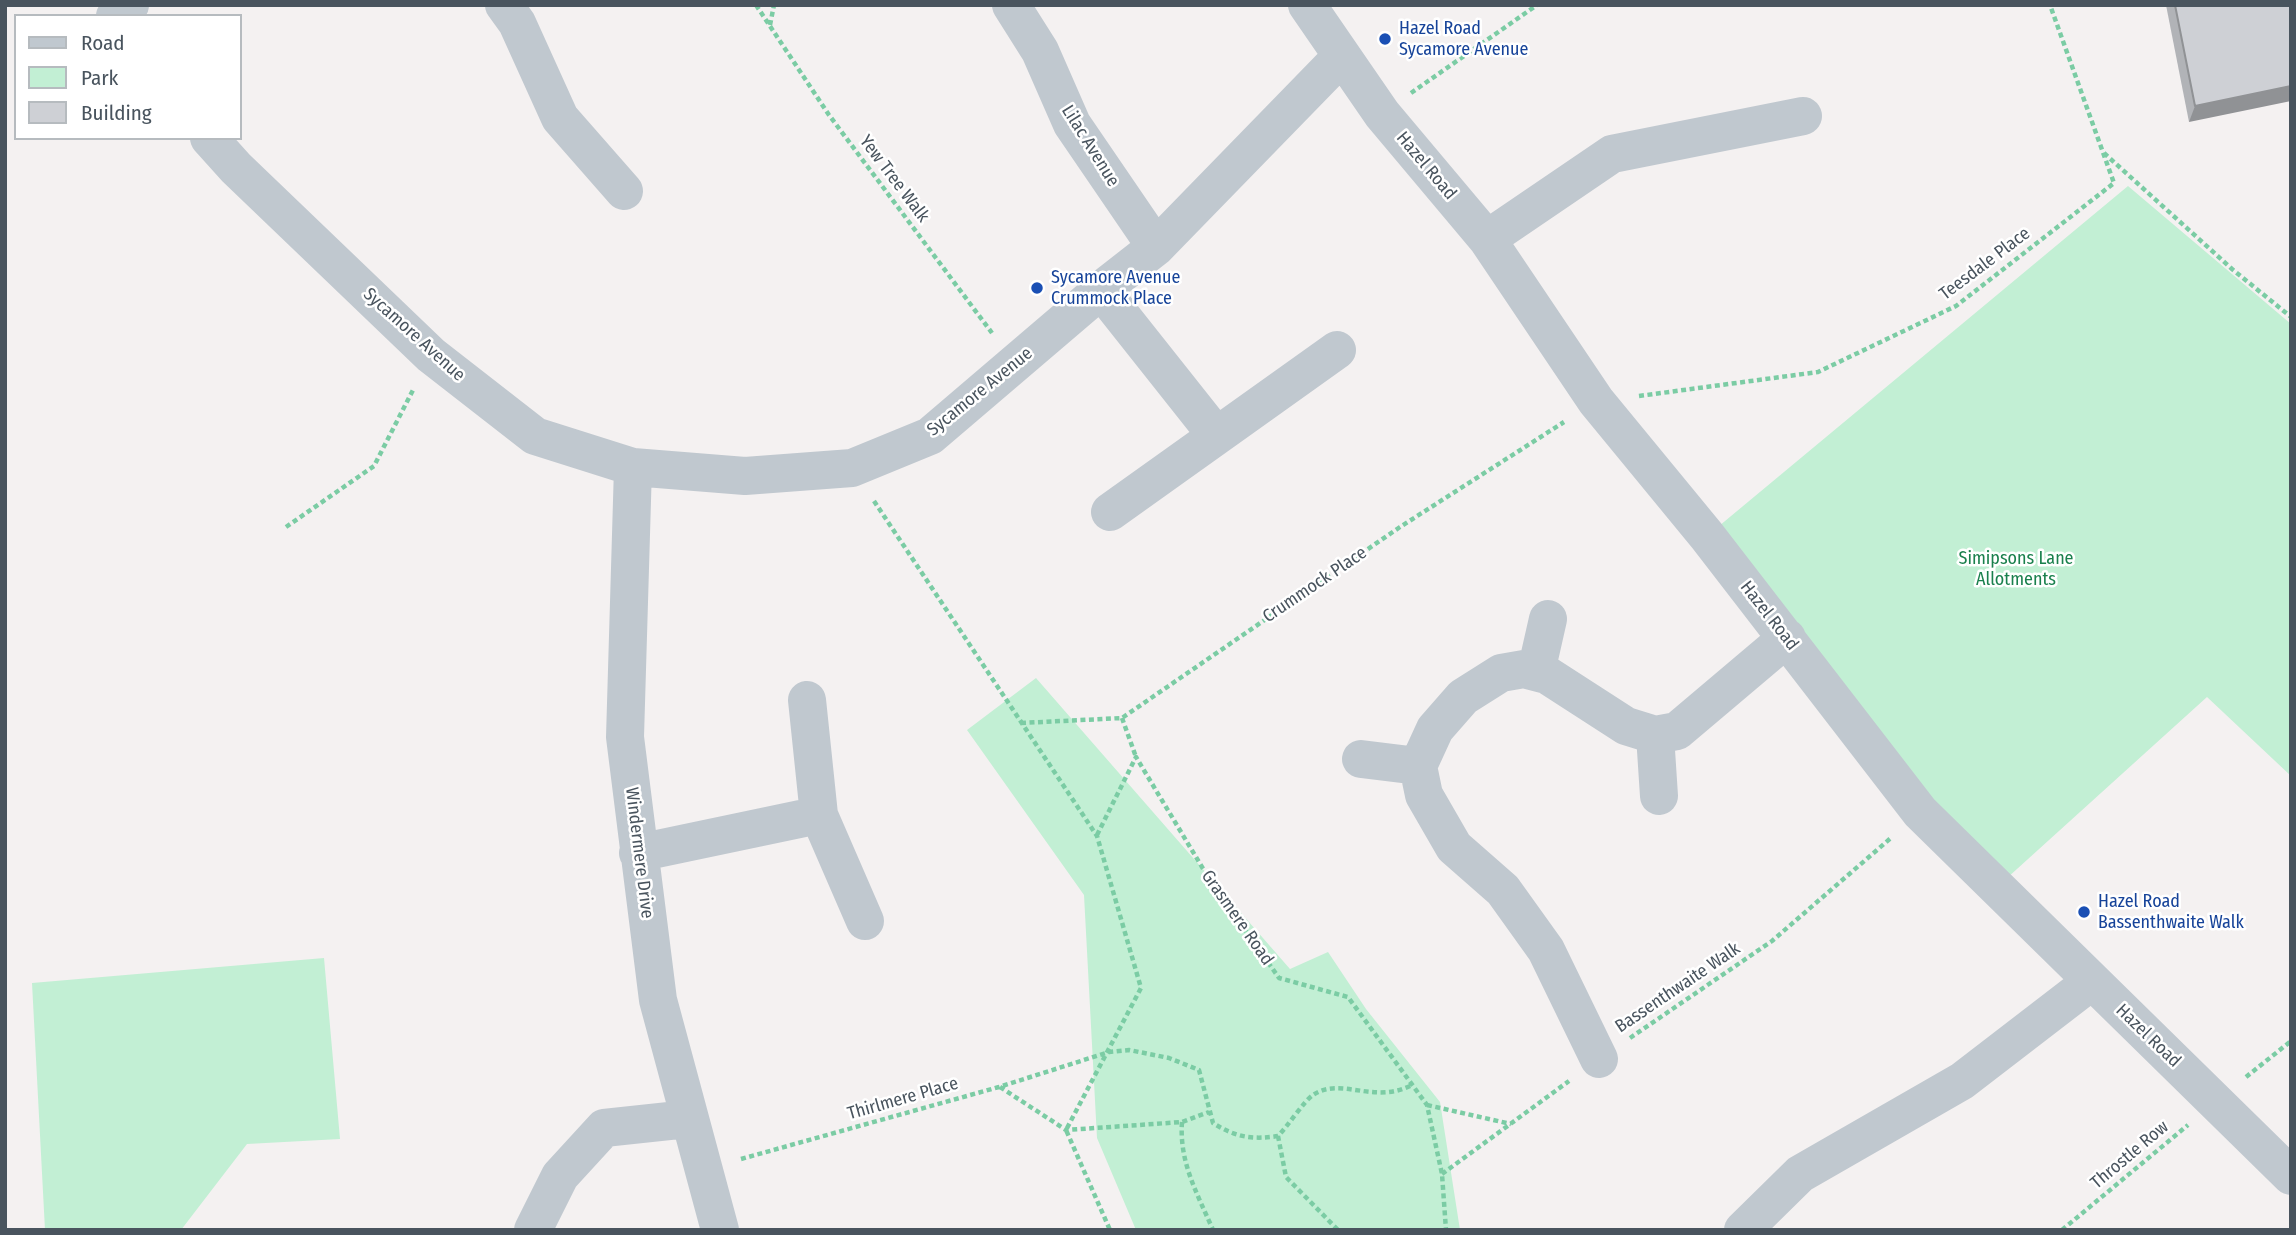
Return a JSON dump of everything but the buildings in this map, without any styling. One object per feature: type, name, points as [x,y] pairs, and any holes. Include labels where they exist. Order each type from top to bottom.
[{"type":"street","points":[[505,5],[517,23],[561,118],[624,191]]},
{"type":"street","name":"Lilac Avenue","points":[[1011,5],[1040,51],[1072,124],[1156,247]]},
{"type":"street","name":"Hazel Road","points":[[1307,5],[1382,114],[1487,239],[1596,401],[1787,638],[1920,813],[2291,1175]]},
{"type":"street","name":"Sycamore Avenue","points":[[211,140],[236,169],[431,355],[535,436],[633,467],[745,476],[852,468],[930,436],[1101,290],[1156,247],[1341,57]]},
{"type":"street","points":[[1487,239],[1612,154],[1803,116]]},
{"type":"street","points":[[1101,290],[1216,435]]},
{"type":"street","points":[[1110,512],[1336,351]]},
{"type":"street","name":"Windermere Drive","points":[[633,467],[625,737],[638,853],[657,1000],[720,1230]]},
{"type":"street","points":[[1536,671],[1548,619]]},
{"type":"street","points":[[1599,1059],[1546,950],[1503,890],[1454,847],[1424,795],[1418,766],[1435,729],[1463,697],[1501,673],[1524,669],[1547,675],[1626,726],[1655,735],[1677,731],[1787,638]]},
{"type":"street","points":[[807,701],[819,815],[865,921]]},
{"type":"street","points":[[1655,735],[1658,796]]},
{"type":"street","points":[[1361,759],[1418,766]]},
{"type":"street","points":[[638,853],[819,815]]},
{"type":"street","points":[[1743,1230],[1800,1174],[1962,1081],[2092,981]]},
{"type":"street","points":[[533,1230],[560,1176],[604,1128],[688,1119]]},
{"type":"path","name":"Yew Tree Walk","points":[[756,5],[829,115],[1016,364]]},
{"type":"path","points":[[770,26],[774,5]]},
{"type":"path","points":[[1382,114],[1537,5]]},
{"type":"path","name":"Teesdale Place","points":[[1596,401],[1818,372],[1956,306],[2114,183],[2050,5]]},
{"type":"path","points":[[2100,150],[2232,269],[2291,317]]},
{"type":"path","points":[[286,527],[374,466],[431,355]]},
{"type":"path","name":"Crummock Place","points":[[1122,718],[1400,527],[1596,401]]},
{"type":"path","points":[[852,468],[1097,836],[1141,988],[1110,1052],[1066,1130]]},
{"type":"path","points":[[1021,723],[1122,718]]},
{"type":"path","name":"Grasmere Road","points":[[1122,718],[1136,757],[1208,877],[1279,978],[1348,997],[1427,1105],[1442,1174],[1446,1230]]},
{"type":"path","points":[[1097,836],[1136,757]]},
{"type":"path","name":"Bassenthwaite Walk","points":[[1442,1174],[1599,1059],[1772,940],[1920,813]]},
{"type":"path","name":"Throstle Row","points":[[2062,1230],[2291,1041]]},
{"type":"path","name":"Thirlmere Place","points":[[703,1170],[999,1087],[1110,1052],[1129,1050],[1169,1058],[1199,1070],[1209,1112]]},
{"type":"path","points":[[1066,1130],[1182,1122],[1209,1112],[1213,1123],[1230,1134],[1254,1139],[1278,1136],[1311,1096],[1325,1088],[1348,1088],[1370,1094],[1395,1093],[1412,1085]]},
{"type":"path","points":[[999,1087],[1066,1130],[1110,1230]]},
{"type":"path","points":[[1427,1105],[1511,1124]]},
{"type":"path","points":[[1182,1122],[1180,1146],[1186,1170],[1213,1230]]},
{"type":"path","points":[[1278,1136],[1286,1178],[1338,1230]]},
{"type":"green space","name":"Simipsons Lane Allotments","points":[[2128,186],[2291,324],[2291,776],[2207,697],[1996,888],[1707,536]]},
{"type":"green space","points":[[1036,678],[1290,969],[1328,952],[1366,1009],[1440,1102],[1460,1230],[1136,1230],[1097,1138],[1084,895],[967,730]]},
{"type":"green space","points":[[324,958],[340,1139],[247,1144],[181,1230],[45,1230],[32,983]]},
{"type":"place","name":"Hazel Road Sycamore Avenue","points":[[1385,39]]},
{"type":"place","name":"Sycamore Avenue Crummock Place","points":[[1037,288]]},
{"type":"place","name":"Hazel Road Bassenthwaite Walk","points":[[2084,912]]}]
